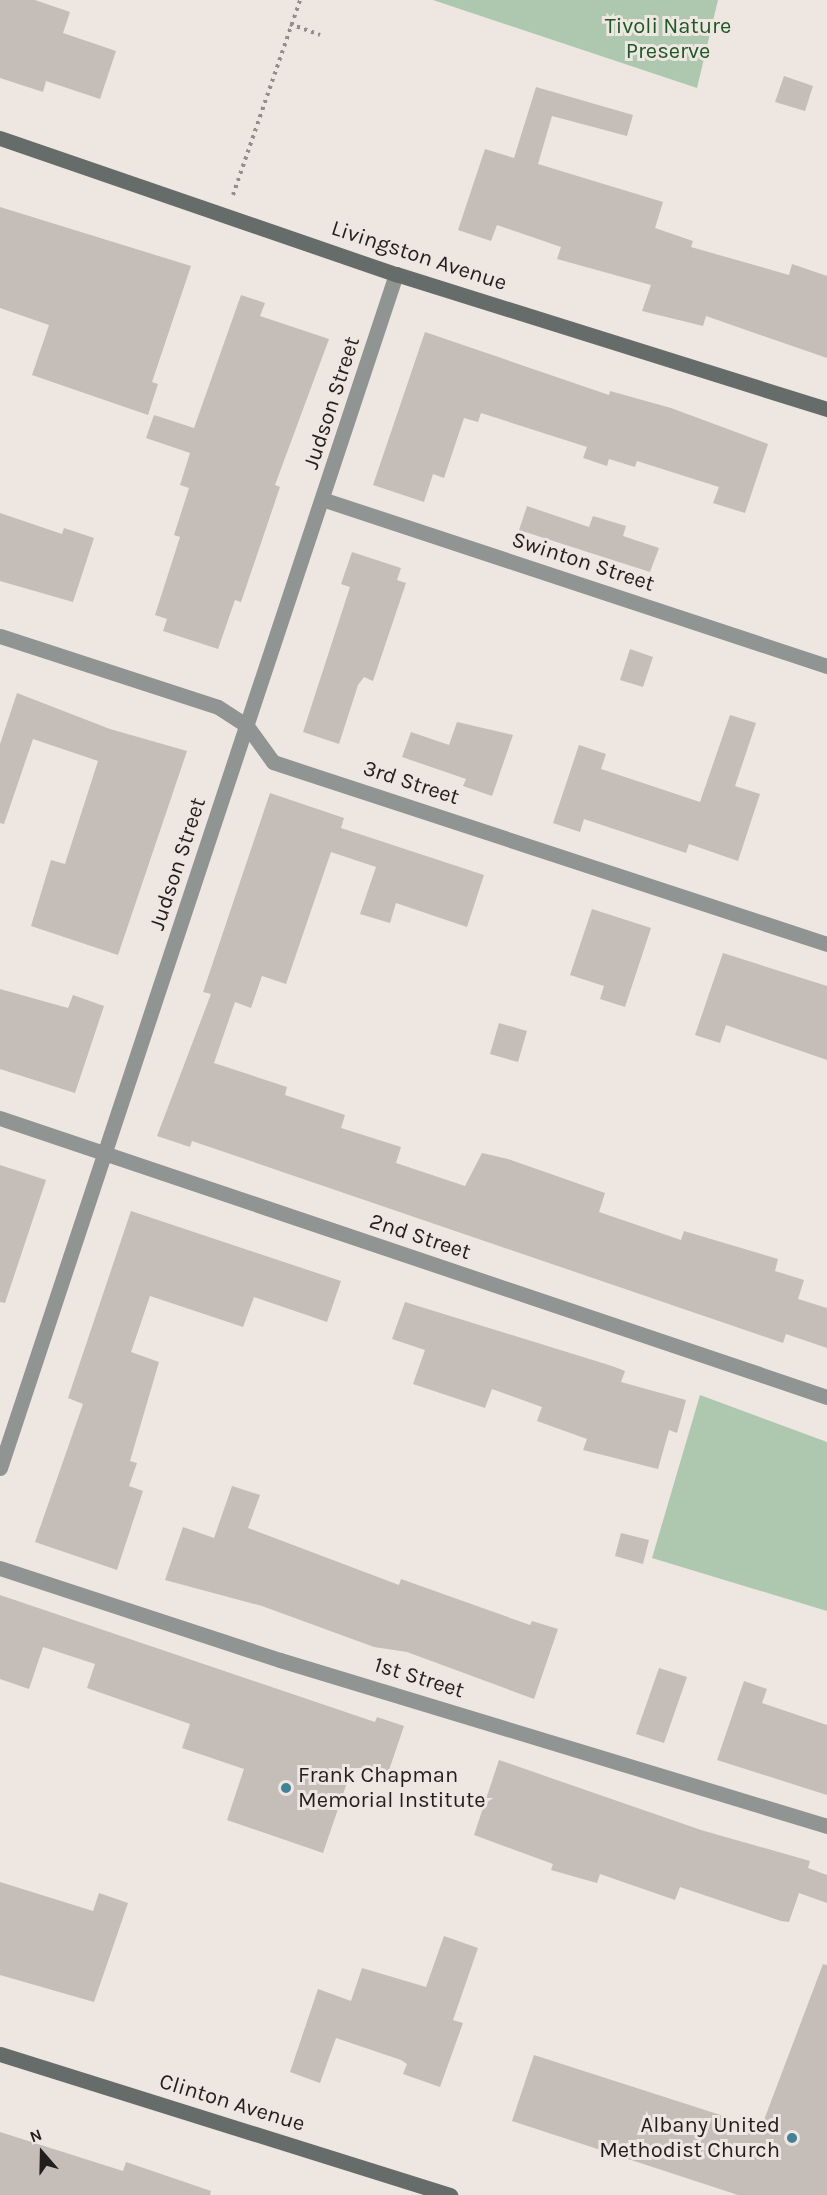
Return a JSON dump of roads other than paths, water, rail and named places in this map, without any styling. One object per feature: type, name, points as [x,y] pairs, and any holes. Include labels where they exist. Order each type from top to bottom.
[{"type":"street","name":"Livingston Avenue","points":[[0,138],[396,274],[827,409]]},
{"type":"street","name":"Judson Street","points":[[0,1468],[247,726],[325,500],[396,274]]},
{"type":"street","name":"Swinton Street","points":[[325,500],[827,666]]},
{"type":"street","name":"3rd Street","points":[[0,636],[218,707],[247,726],[273,762],[827,944]]},
{"type":"street","name":"2nd Street","points":[[0,1118],[827,1397]]},
{"type":"street","name":"1st Street","points":[[0,1568],[280,1660],[827,1826]]},
{"type":"street","name":"Clinton Avenue","points":[[0,2054],[450,2195]]},
{"type":"place","name":"Frank Chapman Memorial Institute","points":[[286,1788]]},
{"type":"place","name":"Albany United Methodist Church","points":[[792,2138]]},
{"type":"park label","name":"Tivoli Nature Preserve","points":[[668,38]]}]
